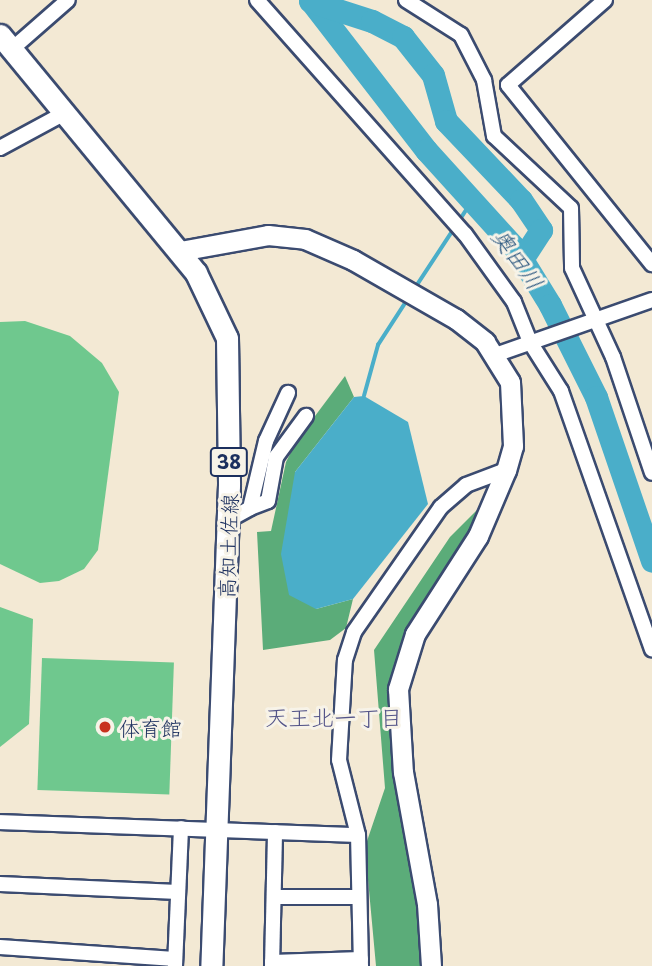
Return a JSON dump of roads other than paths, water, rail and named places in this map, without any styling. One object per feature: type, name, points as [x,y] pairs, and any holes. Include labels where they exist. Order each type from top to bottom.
[{"type":"main road","name":"高知土佐線","points":[[6,43],[180,251],[200,279],[227,338],[228,521],[211,966]]},
{"type":"street","points":[[6,43],[68,0]]},
{"type":"street","points":[[257,0],[465,234],[514,302],[537,340],[561,391],[652,649]]},
{"type":"street","points":[[406,0],[461,35],[484,80],[494,136],[572,208],[572,268],[597,319],[652,473]]},
{"type":"street","points":[[605,0],[508,85],[652,264]]},
{"type":"street","points":[[0,148],[64,114]]},
{"type":"street","points":[[180,251],[268,235],[305,239],[353,260],[457,319],[495,355],[510,382],[513,446],[506,470],[478,536],[415,634],[398,689],[403,772],[427,904],[431,966]]},
{"type":"street","points":[[495,355],[652,300]]},
{"type":"street","points":[[250,508],[266,441],[288,393]]},
{"type":"street","points":[[228,521],[268,501],[276,457],[306,416]]},
{"type":"street","points":[[275,832],[272,964],[361,963],[358,835],[339,761],[340,690],[354,632],[441,507],[466,485],[506,470]]},
{"type":"street","points":[[0,822],[358,835]]},
{"type":"street","points":[[0,947],[175,963],[181,828]]},
{"type":"street","points":[[0,884],[178,892]]},
{"type":"street","points":[[274,897],[359,897]]},
{"type":"water","points":[[364,396],[408,422],[428,504],[353,599],[316,609],[289,595],[281,554],[295,472],[354,397]]},
{"type":"waterway","name":"奥田川","points":[[310,0],[426,150],[515,248],[550,305],[596,397],[652,561]]},
{"type":"waterway","points":[[310,1],[372,21],[403,37],[433,75],[446,121],[521,200],[541,230],[522,259]]},
{"type":"waterway","points":[[459,221],[472,201]]},
{"type":"waterway","points":[[415,288],[455,227]]},
{"type":"waterway","points":[[364,396],[378,345],[409,297]]},
{"type":"place","name":"体育館","points":[[105,727]]},
{"type":"district","name":"天王北一丁目","points":[[334,717]]}]
